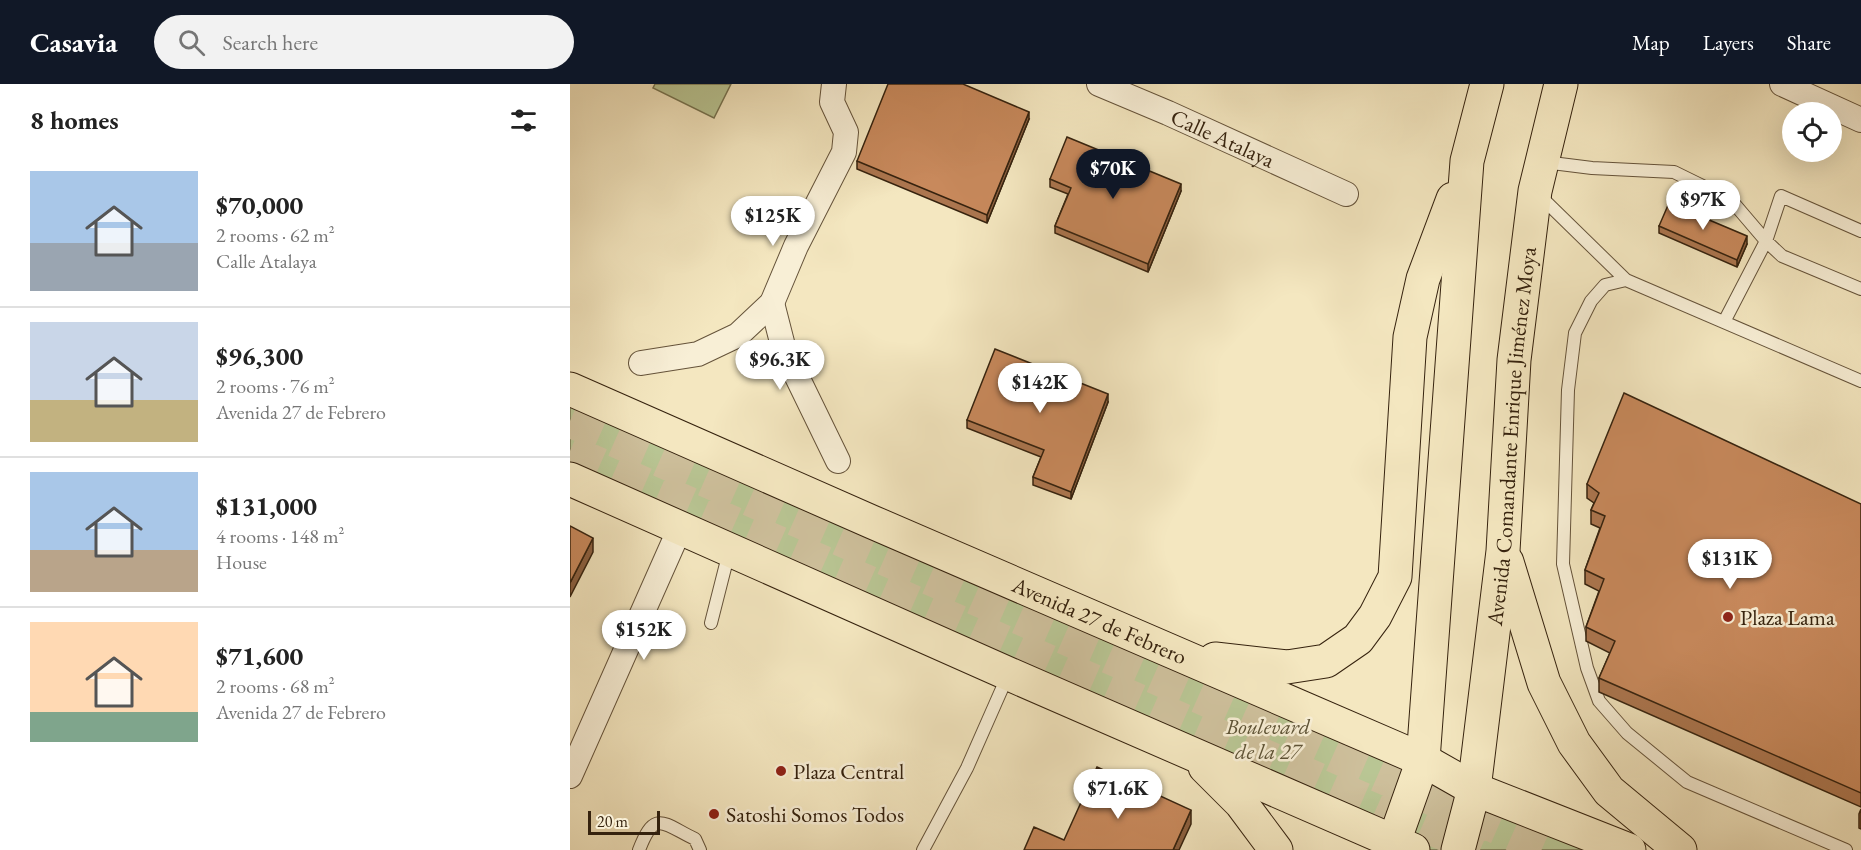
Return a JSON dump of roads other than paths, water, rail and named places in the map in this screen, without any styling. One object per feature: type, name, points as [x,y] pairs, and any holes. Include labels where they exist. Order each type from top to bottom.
[{"type":"main road","points":[[1183,656],[1287,667],[1326,661],[1358,639],[1376,616],[1395,577],[1410,337],[1424,279],[1467,161],[1487,84]]},
{"type":"main road","name":"Avenida Comandante Enrique Jiménez Moya","points":[[1458,850],[1474,789],[1503,551],[1514,360],[1539,177],[1561,84]]},
{"type":"main road","points":[[570,479],[1399,847],[1423,760],[1467,161]]},
{"type":"main road","name":"Avenida 27 de Febrero","points":[[570,389],[1423,760],[1474,789],[1629,850]]},
{"type":"main road","points":[[1503,551],[1544,683],[1574,743],[1609,791],[1680,850]]},
{"type":"main road","points":[[1191,754],[1241,802],[1276,850]]},
{"type":"street","points":[[640,363],[698,354],[738,335],[772,303],[796,246],[844,152],[846,132],[832,102],[834,84]]},
{"type":"street","name":"Calle Atalaya","points":[[1099,84],[1346,194]]},
{"type":"street","points":[[1782,84],[1861,120]]},
{"type":"street","points":[[772,303],[784,350],[838,461]]},
{"type":"street","points":[[570,776],[680,528]]},
{"type":"lane","points":[[1539,177],[1592,168],[1674,172],[1731,200],[1782,256],[1861,289]]},
{"type":"lane","points":[[1539,177],[1626,280],[1861,381]]},
{"type":"lane","points":[[1724,322],[1766,241],[1781,196],[1861,231]]},
{"type":"lane","points":[[1626,280],[1605,285],[1591,301],[1575,333],[1568,390],[1563,564],[1587,668],[1599,701],[1627,733],[1687,783],[1845,850]]},
{"type":"lane","points":[[711,623],[730,550]]},
{"type":"lane","points":[[923,850],[967,768],[1008,674]]},
{"type":"lane","points":[[639,850],[646,831],[660,822],[695,838],[700,850]]},
{"type":"tunnel","points":[[570,421],[1548,850]]},
{"type":"tunnel","points":[[570,451],[1480,850]]},
{"type":"place","name":"Plaza Lama","points":[[1728,617]]},
{"type":"place","name":"Plaza Central","points":[[781,771]]},
{"type":"place","name":"Satoshi Somos Todos","points":[[714,814]]},
{"type":"park label","name":"Boulevard de la 27","points":[[1268,738]]}]
